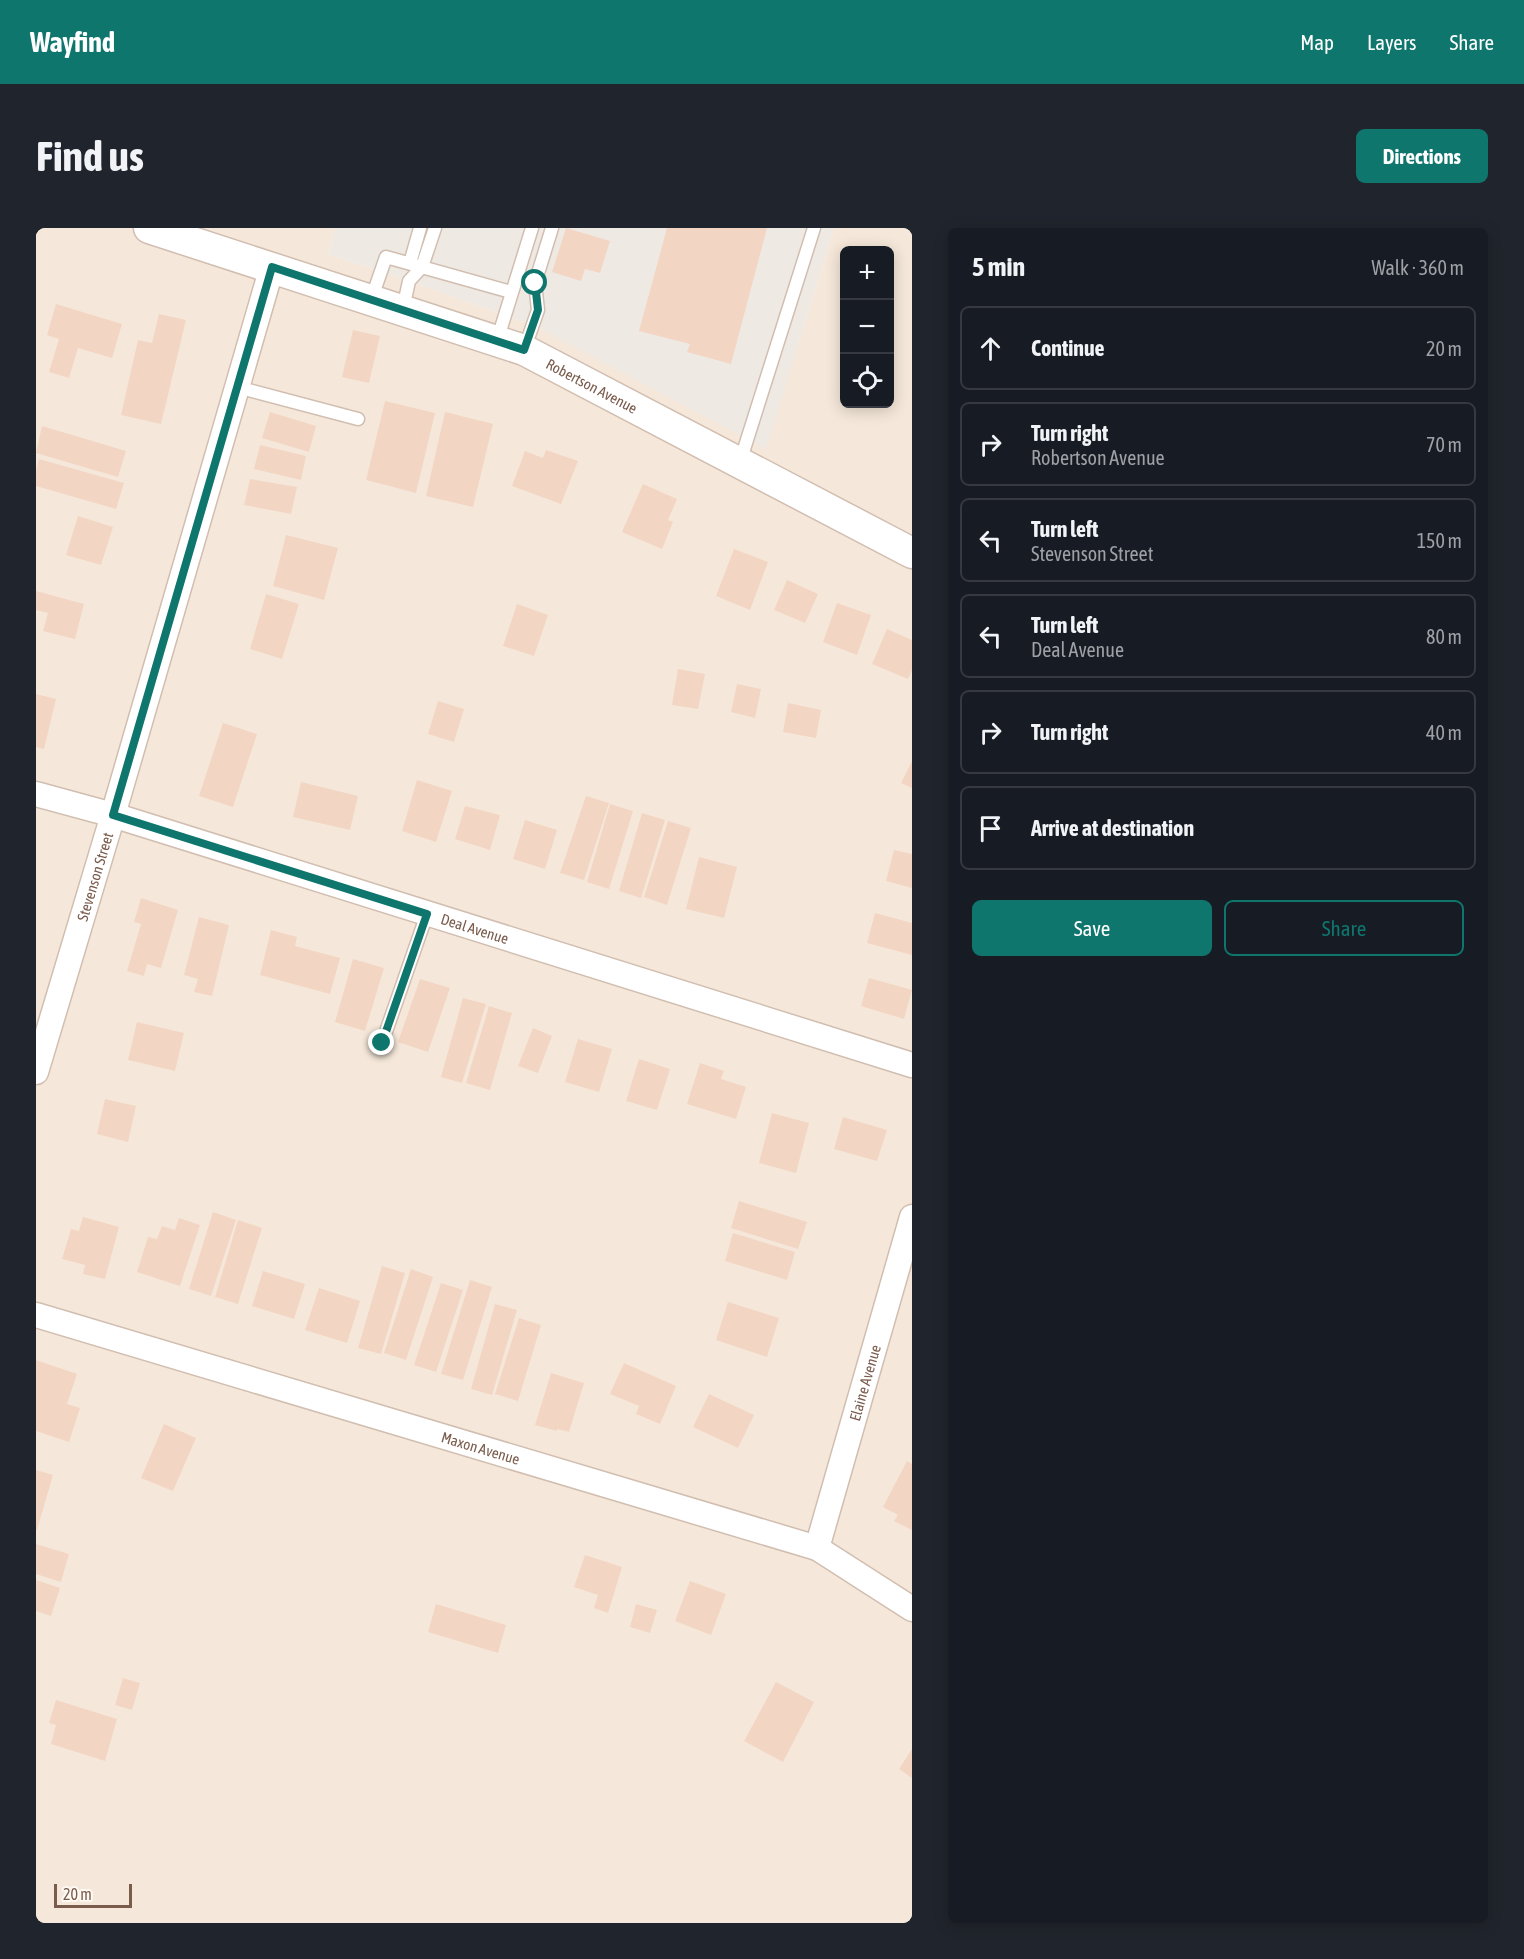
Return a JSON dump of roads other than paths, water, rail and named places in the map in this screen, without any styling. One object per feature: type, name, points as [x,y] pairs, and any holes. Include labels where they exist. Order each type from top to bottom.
[{"type":"street","name":"Robertson Avenue","points":[[149,228],[510,345],[912,553]]},
{"type":"street","name":"Stevenson Street","points":[[36,1071],[272,267]]},
{"type":"street","name":"Deal Avenue","points":[[36,794],[113,815],[912,1065]]},
{"type":"street","name":"Elaine Avenue","points":[[817,1548],[912,1217]]},
{"type":"street","name":"Maxon Avenue","points":[[36,1315],[817,1548],[912,1609]]},
{"type":"lane","points":[[416,265],[420,228]]},
{"type":"lane","points":[[403,309],[416,265],[435,228]]},
{"type":"lane","points":[[510,345],[511,292],[532,228]]},
{"type":"lane","points":[[510,345],[538,310],[535,283],[552,228]]},
{"type":"lane","points":[[740,463],[814,228]]},
{"type":"lane","points":[[371,300],[386,257],[511,292]]},
{"type":"lane","points":[[237,387],[358,419]]},
{"type":"lane","points":[[382,1043],[427,914]]}]
